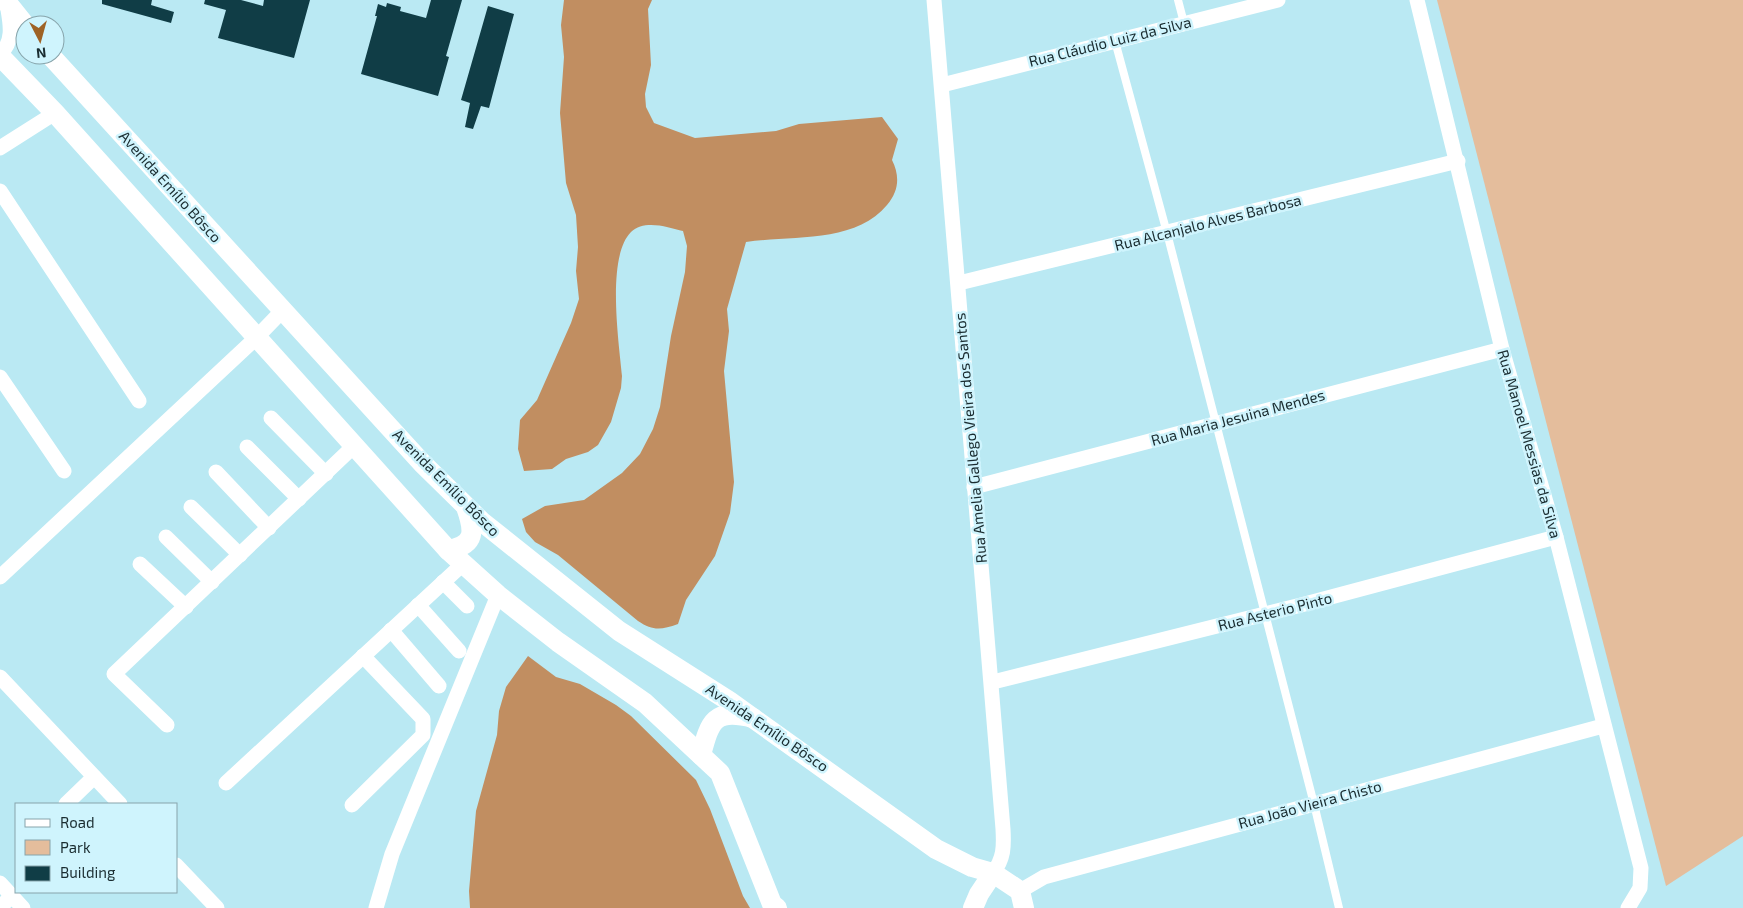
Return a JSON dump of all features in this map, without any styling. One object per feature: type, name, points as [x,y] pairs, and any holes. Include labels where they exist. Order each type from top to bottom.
[{"type":"main road","points":[[6,1],[17,15]]},
{"type":"main road","points":[[0,55],[55,113],[448,550],[498,595],[558,642],[645,702],[720,773],[772,904],[776,908]]},
{"type":"main road","name":"Avenida Emílio Bôsco","points":[[59,65],[422,463],[466,507],[528,560],[627,635],[754,718],[936,849],[972,867],[994,873],[1022,899]]},
{"type":"main road","points":[[448,550],[467,544],[472,536],[471,521],[466,507]]},
{"type":"main road","points":[[701,755],[708,728],[715,719],[733,713],[754,718]]},
{"type":"main road","points":[[973,908],[979,894],[994,873]]},
{"type":"street","name":"Rua Amelia Gallego Vieira dos Santos","points":[[934,0],[992,682],[1004,852],[994,873]]},
{"type":"street","name":"Rua Cláudio Luiz da Silva","points":[[942,85],[1278,0]]},
{"type":"street","name":"Rua Manoel Messias da Silva","points":[[1417,0],[1458,161],[1502,349],[1556,538],[1641,868],[1640,888],[1628,908]]},
{"type":"street","points":[[0,55],[6,48],[9,40],[10,20],[6,1]]},
{"type":"street","points":[[0,148],[55,113]]},
{"type":"street","name":"Rua Alcanjalo Alves Barbosa","points":[[958,283],[1458,161]]},
{"type":"street","points":[[0,191],[139,401]]},
{"type":"street","points":[[0,577],[257,337],[283,310]]},
{"type":"street","name":"Rua Maria Jesuina Mendes","points":[[974,487],[1502,349]]},
{"type":"street","points":[[0,377],[64,471]]},
{"type":"street","points":[[271,418],[326,474]]},
{"type":"street","points":[[167,725],[114,674],[354,446]]},
{"type":"street","points":[[247,447],[299,499]]},
{"type":"street","points":[[216,472],[269,528]]},
{"type":"street","points":[[191,507],[240,555]]},
{"type":"street","points":[[166,537],[212,582]]},
{"type":"street","name":"Rua Asterio Pinto","points":[[992,682],[1265,614],[1556,538]]},
{"type":"street","points":[[226,782],[464,563]]},
{"type":"street","points":[[140,564],[186,607]]},
{"type":"street","points":[[443,582],[467,606]]},
{"type":"street","points":[[376,908],[392,854],[498,595]]},
{"type":"street","points":[[418,606],[458,651]]},
{"type":"street","points":[[391,630],[439,686]]},
{"type":"street","points":[[352,806],[423,735],[423,719],[363,656]]},
{"type":"street","points":[[0,678],[119,803]]},
{"type":"street","name":"Rua João Vieira Chisto","points":[[1022,899],[1044,877],[1603,726]]},
{"type":"street","points":[[67,803],[94,777]]},
{"type":"street","points":[[178,867],[217,908]]},
{"type":"street","points":[[0,883],[23,908]]},
{"type":"street","points":[[0,908],[12,895]]},
{"type":"lane","points":[[1178,0],[1184,23]]},
{"type":"lane","points":[[1115,41],[1167,233],[1339,908]]},
{"type":"green space","points":[[1437,0],[1743,0],[1743,836],[1666,886]]},
{"type":"shaded area","points":[[564,0],[652,0],[648,9],[651,65],[645,94],[646,107],[654,123],[695,138],[776,131],[799,124],[882,117],[898,139],[892,160],[897,178],[896,189],[891,200],[874,218],[840,232],[802,238],[746,242],[727,309],[729,331],[724,371],[734,482],[730,513],[715,556],[686,600],[678,624],[657,629],[648,627],[638,621],[558,555],[535,542],[526,532],[522,519],[545,506],[584,500],[622,473],[640,454],[653,429],[660,407],[671,336],[685,272],[687,246],[683,231],[649,225],[636,228],[631,232],[623,244],[616,280],[617,323],[622,376],[621,388],[611,422],[598,445],[588,452],[566,459],[552,469],[524,471],[518,449],[520,420],[537,400],[571,323],[579,299],[576,271],[578,247],[576,215],[566,183],[560,113],[564,57],[561,25]]},
{"type":"shaded area","points":[[528,656],[556,677],[580,684],[631,716],[696,780],[710,809],[743,896],[750,908],[470,908],[469,891],[476,811],[497,735],[499,711],[506,687]]},
{"type":"building","points":[[102,0],[152,0],[151,5],[174,12],[171,23],[102,4]]},
{"type":"building","points":[[205,0],[241,0],[263,6],[264,0],[310,0],[294,58],[218,38],[226,10],[204,4]]},
{"type":"building","points":[[431,0],[462,0],[446,56],[449,57],[438,96],[361,74],[377,16],[375,16],[378,4],[386,7],[387,3],[401,7],[400,11],[426,18]]},
{"type":"building","points":[[488,6],[514,14],[489,108],[481,106],[473,129],[465,127],[470,103],[461,100]]}]
